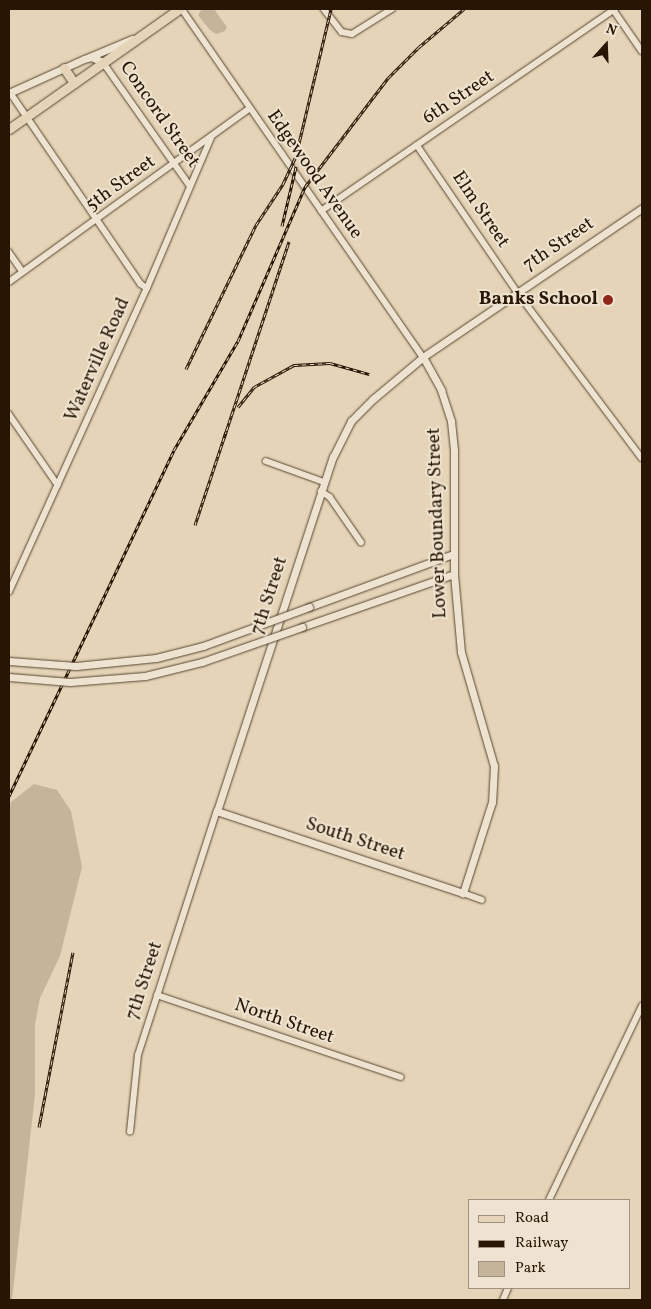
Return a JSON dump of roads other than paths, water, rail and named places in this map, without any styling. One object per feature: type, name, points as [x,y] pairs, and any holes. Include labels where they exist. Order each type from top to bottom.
[{"type":"main road","points":[[9,129],[140,35],[180,9]]},
{"type":"main road","points":[[64,68],[74,83]]},
{"type":"street","name":"Edgewood Avenue","points":[[180,9],[423,357]]},
{"type":"street","points":[[324,9],[336,25],[347,34],[358,32],[392,9]]},
{"type":"street","points":[[614,9],[642,51]]},
{"type":"street","name":"6th Street","points":[[321,211],[614,9]]},
{"type":"street","points":[[140,35],[9,92],[141,284],[147,288]]},
{"type":"street","points":[[84,59],[103,62]]},
{"type":"street","name":"Concord Street","points":[[103,62],[190,186]]},
{"type":"street","name":"5th Street","points":[[9,282],[249,109]]},
{"type":"street","name":"Waterville Road","points":[[9,592],[147,288],[211,138]]},
{"type":"street","name":"Elm Street","points":[[417,145],[518,293],[642,458]]},
{"type":"street","name":"7th Street","points":[[130,1132],[138,1055],[338,442],[351,421],[373,399],[423,357],[642,208]]},
{"type":"street","points":[[9,252],[22,272]]},
{"type":"street","name":"Lower Boundary Street","points":[[423,357],[447,406],[454,438],[453,554],[463,664],[490,746],[494,784],[489,813],[463,894]]},
{"type":"street","points":[[9,414],[58,486]]},
{"type":"street","points":[[266,461],[324,482]]},
{"type":"street","points":[[321,491],[330,497],[361,542]]},
{"type":"street","points":[[9,661],[83,666],[156,658],[203,646],[453,554]]},
{"type":"street","points":[[9,677],[70,682],[145,676],[202,662],[454,574]]},
{"type":"street","name":"South Street","points":[[217,812],[482,900]]},
{"type":"street","name":"North Street","points":[[157,995],[401,1077]]},
{"type":"street","points":[[549,1199],[642,1006]]},
{"type":"railway","points":[[186,369],[256,225],[283,184],[296,156],[331,9]]},
{"type":"railway","points":[[9,796],[174,450],[238,341],[305,187],[388,78],[419,47],[464,9]]},
{"type":"railway","points":[[282,226],[296,167]]},
{"type":"railway","points":[[224,438],[289,241]]},
{"type":"railway","points":[[238,407],[254,387],[294,365],[330,363],[369,374]]},
{"type":"railway","points":[[195,525],[226,432]]},
{"type":"railway","points":[[39,1127],[73,952]]},
{"type":"place","name":"Banks School","points":[[608,300]]}]
